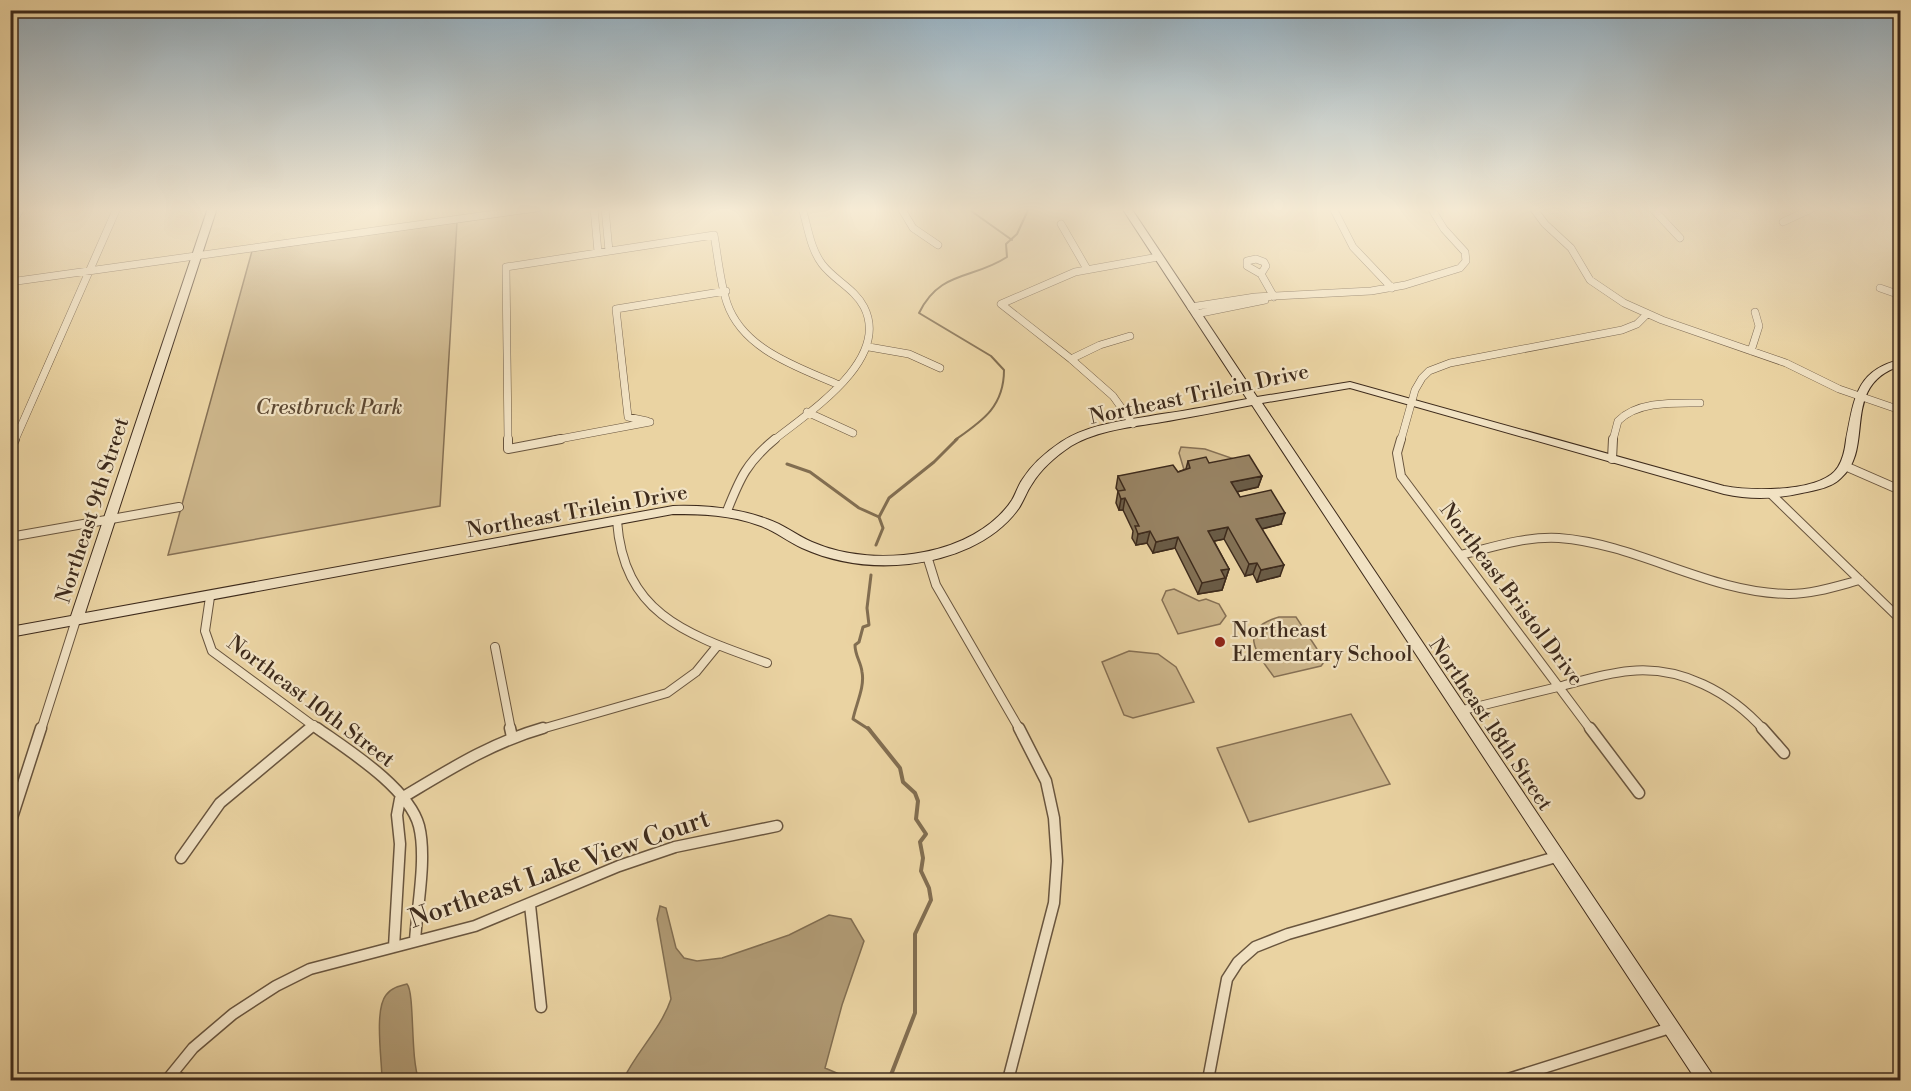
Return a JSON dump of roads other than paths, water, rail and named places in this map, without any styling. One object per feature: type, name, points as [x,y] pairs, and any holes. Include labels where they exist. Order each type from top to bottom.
[{"type":"street","points":[[10,451],[95,259]]},
{"type":"street","points":[[10,282],[176,259]]},
{"type":"street","name":"Northeast 9th Street","points":[[10,824],[196,259]]},
{"type":"street","points":[[556,259],[506,267],[508,449],[625,429],[650,422],[628,417]]},
{"type":"street","points":[[719,259],[730,312],[750,338],[772,352],[839,385]]},
{"type":"street","points":[[727,512],[742,473],[756,456],[839,385],[857,367],[869,347],[872,332],[868,314],[856,297],[819,259]]},
{"type":"street","points":[[1081,259],[1087,269]]},
{"type":"street","points":[[1133,424],[1113,396],[1071,359],[1001,304],[1064,275],[1147,259]]},
{"type":"street","name":"Northeast 18th Street","points":[[1159,259],[1706,1080]]},
{"type":"street","points":[[1364,259],[1392,288]]},
{"type":"street","points":[[1194,311],[1250,304],[1274,297],[1392,288],[1460,268],[1466,259]]},
{"type":"street","points":[[1576,259],[1590,280],[1607,294],[1647,314],[1786,363],[1826,383],[1900,410]]},
{"type":"street","points":[[1262,274],[1274,297]]},
{"type":"street","points":[[1880,288],[1900,295]]},
{"type":"street","points":[[625,429],[628,417],[616,309],[726,291]]},
{"type":"street","points":[[1751,351],[1759,326],[1755,312]]},
{"type":"street","name":"Northeast Bristol Drive","points":[[1639,793],[1401,476],[1397,453],[1411,403],[1422,378],[1429,371],[1439,366],[1622,330],[1637,324],[1647,314]]},
{"type":"street","points":[[1071,359],[1100,345],[1130,336]]},
{"type":"street","points":[[869,347],[909,354],[940,368]]},
{"type":"street","points":[[1900,363],[1885,367],[1870,376],[1862,397],[1845,466],[1900,490]]},
{"type":"street","name":"Northeast Trilein Drive","points":[[10,632],[674,510],[727,512],[776,527],[819,550],[857,559],[890,561],[927,556],[958,546],[991,530],[1016,502],[1028,480],[1042,464],[1068,443],[1101,431],[1133,424],[1350,385],[1731,492],[1772,495],[1818,485],[1838,475],[1845,466]]},
{"type":"street","points":[[1612,459],[1616,427],[1623,416],[1640,409],[1678,403],[1700,403]]},
{"type":"street","points":[[807,412],[853,434]]},
{"type":"street","points":[[1772,495],[1900,619]]},
{"type":"street","points":[[10,537],[178,507]]},
{"type":"street","points":[[617,521],[625,567],[636,588],[656,610],[718,645],[767,663]]},
{"type":"street","points":[[1461,555],[1531,538],[1563,538],[1597,545],[1734,586],[1771,594],[1803,593],[1860,580]]},
{"type":"street","points":[[927,556],[936,585],[1029,745],[1046,781],[1054,818],[1057,861],[1054,903],[1008,1080]]},
{"type":"street","name":"Northeast 10th Street","points":[[210,597],[204,624],[205,638],[212,651],[380,774],[413,812],[419,827],[421,859],[415,941]]},
{"type":"street","points":[[400,799],[479,752],[512,738],[667,693],[685,683],[706,662],[718,645]]},
{"type":"street","points":[[495,647],[512,738]]},
{"type":"street","points":[[1459,711],[1637,669],[1655,669],[1694,680],[1725,695],[1747,712],[1784,753]]},
{"type":"street","points":[[181,858],[220,803],[315,725]]},
{"type":"street","name":"Northeast 10th Street","points":[[394,947],[400,844],[397,815],[400,799]]},
{"type":"street","name":"Northeast Lake View Court","points":[[169,1077],[192,1048],[233,1014],[310,969],[475,926],[619,866],[675,847],[777,826]]},
{"type":"street","points":[[1208,1080],[1227,979],[1238,962],[1255,948],[1269,940],[1556,857]]},
{"type":"street","points":[[530,905],[541,1007]]},
{"type":"street","points":[[1505,1080],[1670,1028]]},
{"type":"street","points":[[169,1077],[184,1080]]},
{"type":"waterway","points":[[955,440],[990,412],[1000,394],[1004,370],[991,356],[919,313],[927,299],[947,282],[1003,259]]},
{"type":"waterway","points":[[879,517],[889,498],[934,462],[957,439]]},
{"type":"waterway","points":[[787,464],[810,472],[859,508],[879,517]]},
{"type":"waterway","points":[[876,545],[883,528],[879,517]]},
{"type":"waterway","points":[[869,729],[853,719],[863,678],[855,645],[859,642],[863,627],[869,625],[867,608],[871,575]]},
{"type":"waterway","points":[[869,729],[900,768],[903,782],[915,793],[918,801],[916,819],[926,834],[920,842],[923,858],[921,871],[929,888],[931,900],[915,934],[915,1013],[889,1080]]},
{"type":"place","name":"Northeast Elementary School","points":[[1220,642]]},
{"type":"park label","name":"Crestbruck Park","points":[[329,407]]}]
